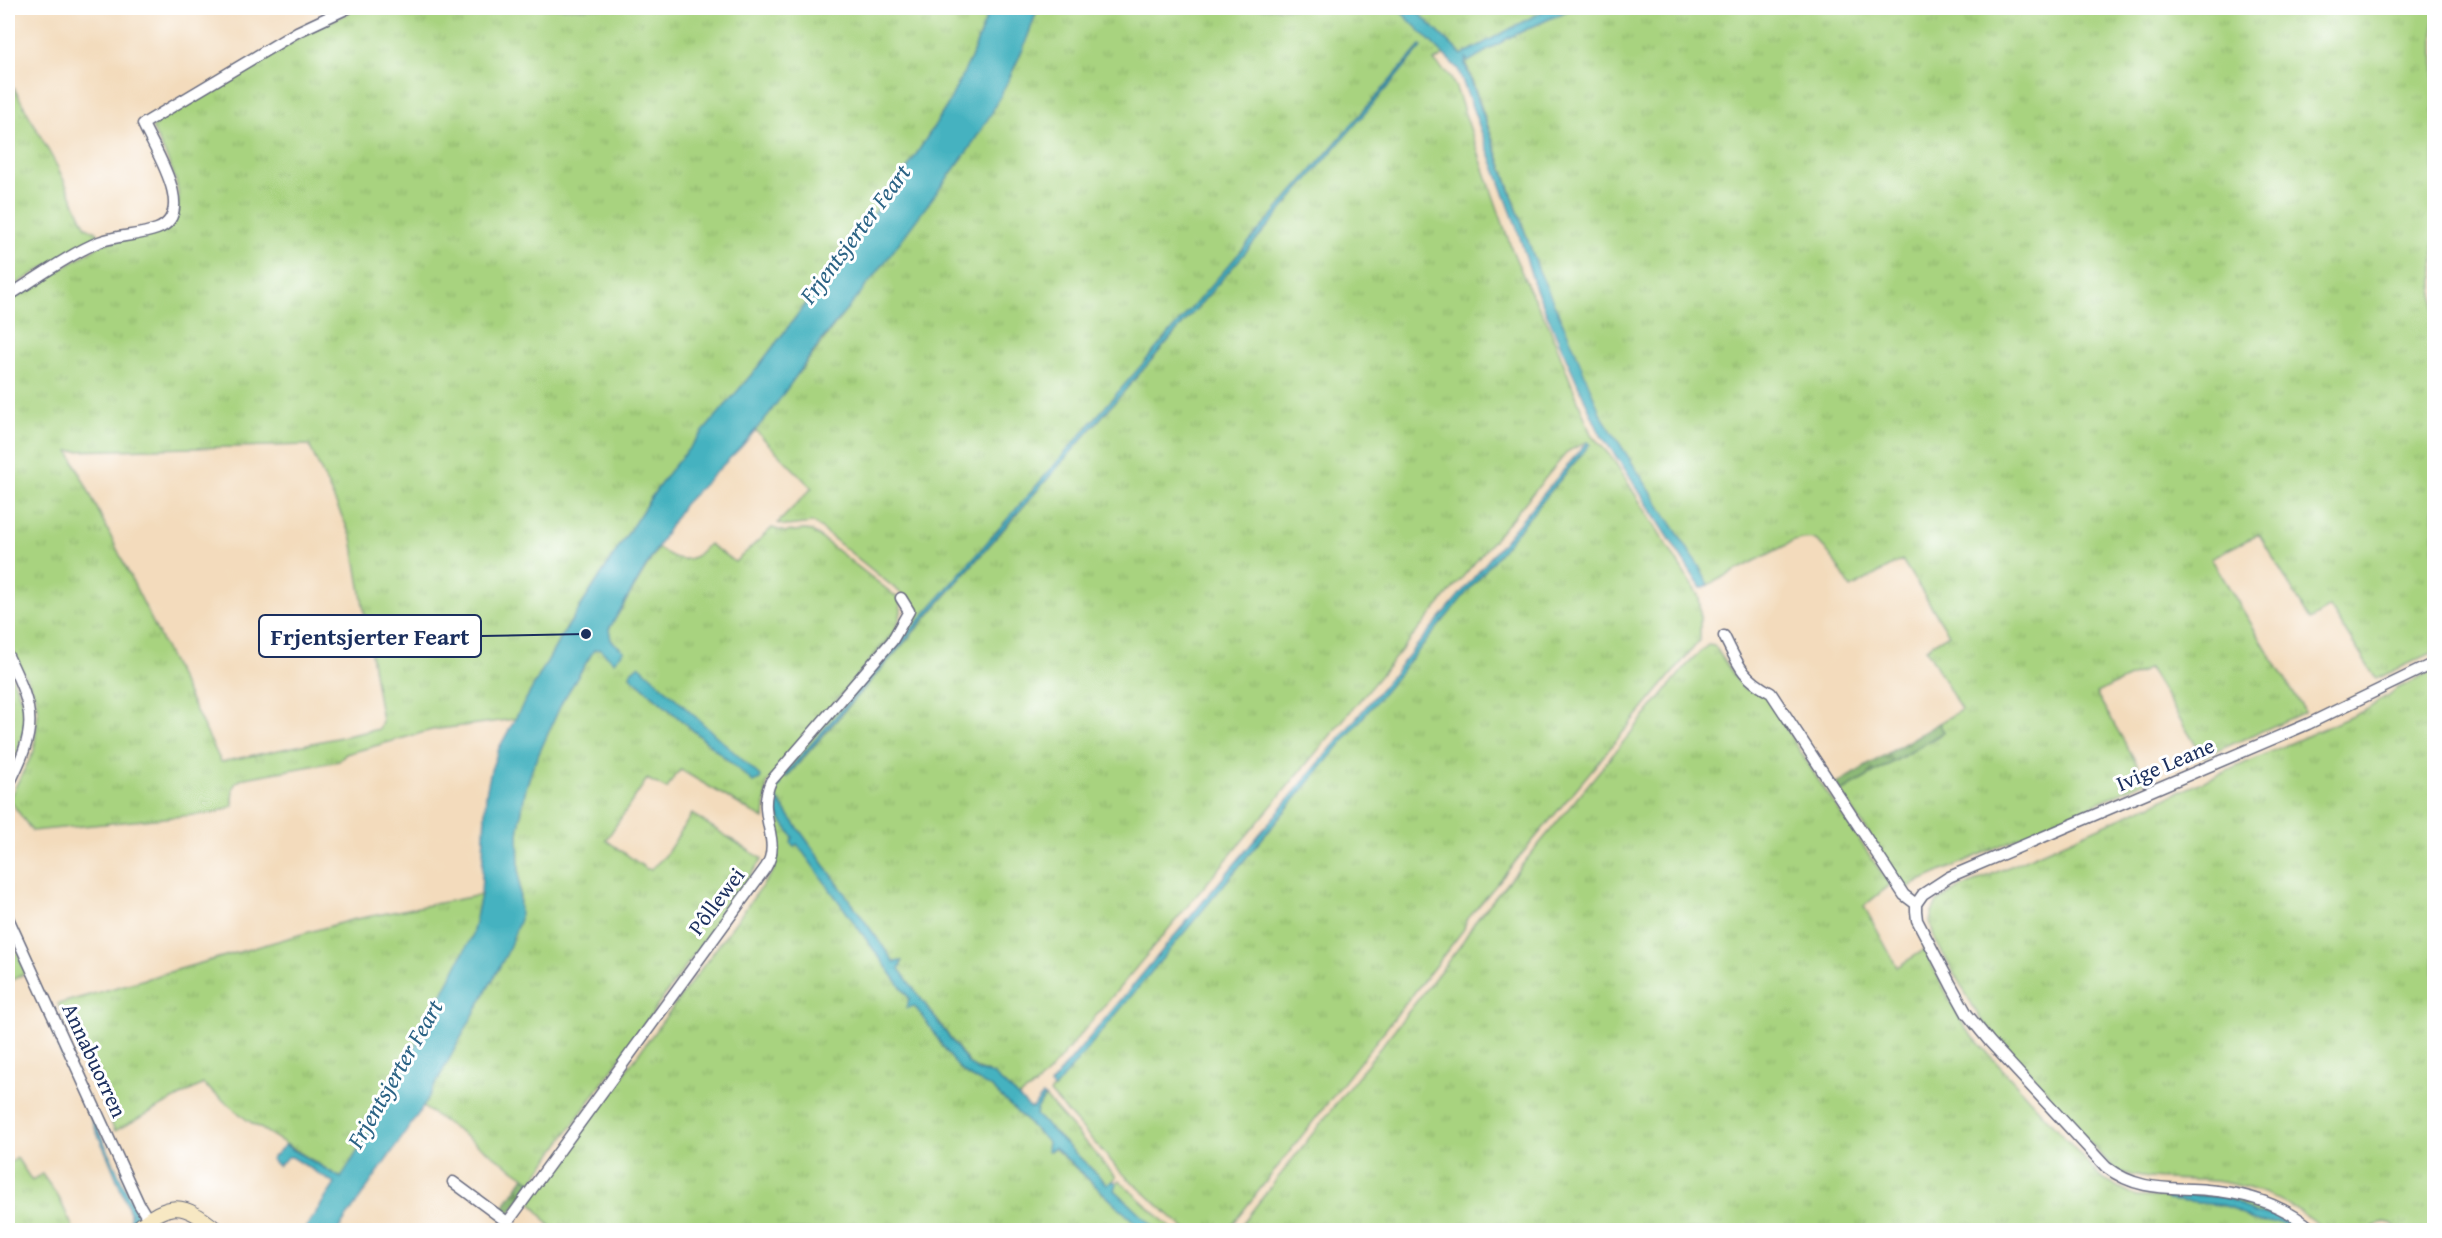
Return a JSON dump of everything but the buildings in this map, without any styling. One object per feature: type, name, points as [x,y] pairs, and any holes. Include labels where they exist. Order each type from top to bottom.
[{"type":"street","points":[[8,296],[97,243],[151,231],[166,224],[174,212],[175,196],[143,124],[297,32],[348,8]]},
{"type":"street","name":"Pôllewei","points":[[453,1182],[505,1226],[766,867],[772,852],[764,805],[765,793],[771,781],[892,641],[909,611],[901,598]]},
{"type":"street","points":[[1724,636],[1742,673],[1754,684],[1771,693],[1904,895],[1916,904],[1917,920],[1974,1023],[2106,1167],[2129,1182],[2144,1186],[2208,1190],[2259,1200],[2292,1214],[2313,1230]]},
{"type":"street","points":[[8,656],[25,692],[30,717],[27,744],[8,786]]},
{"type":"street","name":"Ivige Leane","points":[[1916,904],[1923,894],[1949,877],[2308,724],[2434,663]]},
{"type":"street","name":"Annabuorren","points":[[8,918],[148,1219]]},
{"type":"street","points":[[135,1230],[148,1219],[171,1209],[184,1208],[217,1230]]},
{"type":"green space","points":[[354,8],[990,8],[971,58],[947,106],[900,180],[757,368],[650,499],[561,637],[515,719],[432,730],[346,754],[339,761],[245,778],[234,785],[233,806],[214,813],[32,831],[9,799],[34,751],[38,713],[35,695],[8,642],[8,302],[102,244],[167,230],[175,219],[178,193],[170,166],[152,128],[156,122],[311,31],[349,13]],"holes":[[[309,445],[352,538],[382,721],[379,729],[221,762],[69,451]]]},
{"type":"green space","points":[[1038,8],[1397,8],[1446,54],[1434,61],[1449,75],[1456,88],[1512,250],[1549,326],[1591,434],[1613,459],[1698,595],[1700,604],[1700,640],[1466,921],[1464,929],[1228,1230],[1186,1230],[1120,1171],[1050,1093],[1590,444],[1587,442],[1568,451],[1049,1072],[1035,1086],[1018,1097],[989,1073],[972,1067],[899,969],[902,962],[894,962],[775,796],[778,782],[771,783],[913,611],[908,599],[814,523],[790,526],[778,523],[812,488],[755,430],[969,149],[1005,87],[1023,49]],"holes":[[[1421,47],[1231,269],[787,777],[784,775]]]},
{"type":"green space","points":[[1413,8],[1549,8],[1462,55]]},
{"type":"green space","points":[[1573,8],[2434,8],[2434,652],[2376,679],[2330,607],[2310,620],[2259,534],[2211,558],[2305,712],[2203,757],[2149,668],[2096,693],[2147,781],[1920,881],[1906,890],[1841,792],[1944,733],[1939,723],[1961,710],[1926,648],[1949,634],[1902,560],[1851,588],[1829,553],[1811,538],[1794,541],[1708,585],[1700,568],[1601,415],[1538,269],[1465,60],[1467,57],[1469,61],[1510,37]]},
{"type":"green space","points":[[14,88],[58,168],[86,227],[97,232],[98,236],[8,289],[8,91]]},
{"type":"green space","points":[[772,528],[785,532],[812,531],[898,598],[901,606],[900,618],[895,630],[767,783],[764,819],[681,770],[675,775],[667,789],[647,779],[606,840],[647,869],[651,869],[665,856],[692,814],[762,859],[532,1182],[423,1107],[507,953],[520,901],[518,834],[525,791],[532,769],[562,702],[594,650],[599,648],[623,651],[611,640],[609,629],[658,548],[675,557],[689,559],[709,544],[735,562]],"holes":[[[639,666],[760,777],[753,782],[630,676],[632,671]]]},
{"type":"green space","points":[[1709,644],[1714,645],[1741,686],[1764,693],[1819,781],[1890,885],[1864,906],[1897,967],[1924,950],[1965,1028],[2102,1179],[2137,1197],[2167,1197],[2168,1200],[2221,1205],[2232,1208],[2251,1220],[2260,1223],[2279,1222],[2292,1230],[1237,1230],[1460,946],[1474,923],[1691,660]]},
{"type":"green space","points":[[8,670],[21,698],[24,721],[20,744],[8,771]]},
{"type":"green space","points":[[2434,671],[2434,1230],[2397,1230],[2393,1224],[2385,1222],[2369,1230],[2324,1230],[2282,1201],[2252,1189],[2202,1180],[2147,1178],[2115,1170],[2045,1095],[2048,1092],[1981,1020],[1935,940],[1930,922],[1937,902],[1956,890],[2366,710],[2398,688]]},
{"type":"green space","points":[[1939,723],[1944,732],[1841,792],[1836,784]]},
{"type":"green space","points":[[769,802],[793,837],[793,841],[797,843],[909,998],[911,1006],[914,1006],[960,1069],[993,1089],[1048,1142],[1049,1151],[1054,1148],[1143,1230],[553,1230],[530,1201],[774,870],[777,843]]},
{"type":"green space","points":[[481,895],[472,936],[462,957],[379,1117],[341,1178],[247,1120],[203,1084],[115,1131],[58,1004],[351,920]]},
{"type":"green space","points":[[8,932],[26,973],[8,982]]},
{"type":"green space","points":[[1045,1097],[1116,1177],[1110,1184],[1107,1184],[1036,1115]]},
{"type":"green space","points":[[17,1158],[32,1181],[42,1174],[59,1198],[74,1230],[8,1230],[8,1159],[10,1163]]},
{"type":"green space","points":[[524,1177],[532,1182],[506,1219],[499,1214]]},
{"type":"green space","points":[[1119,1180],[1173,1230],[1157,1230],[1115,1190],[1114,1186]]},
{"type":"green space","points":[[2167,1193],[2206,1194],[2256,1203],[2273,1209],[2309,1230],[2304,1230],[2280,1215],[2254,1214],[2237,1202],[2193,1194]]},
{"type":"water","points":[[990,8],[1038,8],[1023,49],[991,114],[969,149],[876,274],[821,341],[769,414],[742,446],[684,504],[673,521],[609,629],[611,640],[624,651],[614,662],[600,649],[594,650],[562,702],[532,769],[525,791],[518,834],[520,919],[507,953],[423,1107],[338,1230],[304,1230],[335,1184],[292,1157],[288,1157],[278,1166],[271,1159],[285,1145],[341,1178],[379,1117],[472,936],[481,895],[486,794],[491,770],[499,748],[561,637],[669,472],[757,368],[900,180],[947,106],[971,58]]},
{"type":"water","points":[[1397,8],[1413,8],[1462,55],[1549,8],[1573,8],[1510,37],[1468,62],[1466,58],[1465,64],[1538,269],[1572,343],[1601,415],[1700,568],[1708,585],[1701,588],[1600,434],[1535,287],[1517,228],[1458,69]]},
{"type":"water","points":[[1420,46],[1422,47],[1231,269],[786,777],[784,775]]},
{"type":"water","points":[[1587,442],[1590,444],[1054,1089],[1050,1085],[1054,1080]]},
{"type":"water","points":[[639,665],[761,777],[760,779],[753,782],[630,676]]},
{"type":"water","points":[[778,782],[781,785],[776,790],[775,796],[894,962],[902,961],[899,969],[968,1063],[977,1070],[994,1075],[1030,1108],[1033,1108],[1043,1095],[1045,1097],[1036,1115],[1107,1184],[1114,1181],[1117,1183],[1115,1190],[1157,1230],[1143,1230],[1055,1148],[1047,1150],[1048,1142],[993,1089],[960,1069],[914,1006],[907,1008],[909,998],[797,844],[794,846],[791,843],[793,837],[769,802],[772,798],[773,786]]},
{"type":"water","points":[[59,1044],[136,1212],[136,1222],[126,1230],[119,1230],[130,1221],[130,1213],[108,1157],[57,1045]]},
{"type":"water","points":[[2167,1194],[2221,1197],[2237,1202],[2254,1214],[2280,1215],[2304,1230],[2292,1230],[2279,1222],[2260,1223],[2232,1208],[2221,1205],[2167,1200]]},
{"type":"place","name":"Frjentsjerter Feart","points":[[586,634]]}]
